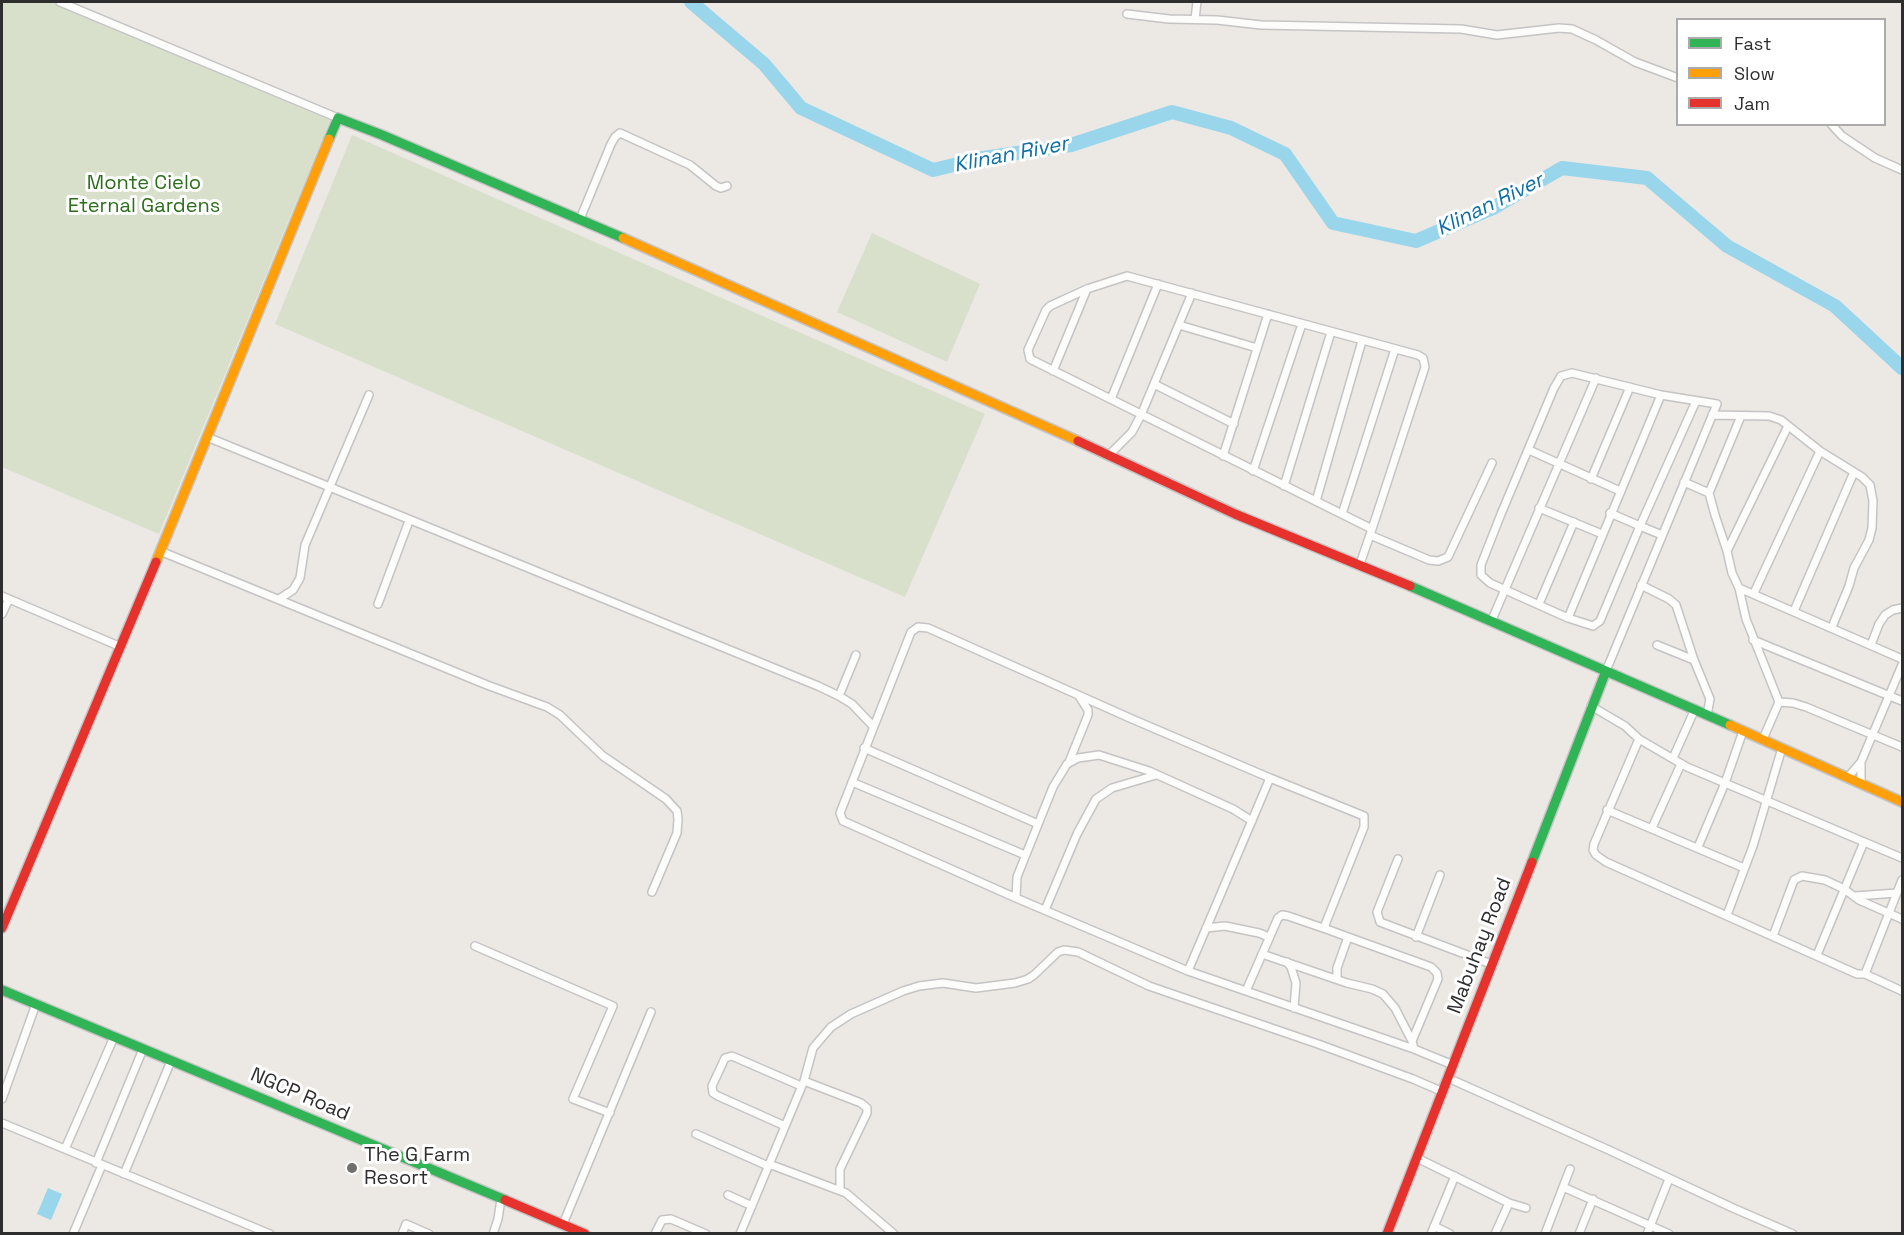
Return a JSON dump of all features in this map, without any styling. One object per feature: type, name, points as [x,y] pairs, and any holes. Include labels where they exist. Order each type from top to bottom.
[{"type":"street","points":[[60,2],[580,219],[1109,455],[1235,514],[1360,564],[1743,730],[1902,802]]},
{"type":"street","points":[[1195,19],[1197,2]]},
{"type":"street","points":[[1127,14],[1261,25],[1450,28],[1497,35],[1559,28],[1572,29],[1635,62],[1676,78]]},
{"type":"street","points":[[2,928],[121,647],[338,118]]},
{"type":"street","points":[[1833,126],[1875,158],[1902,170]]},
{"type":"street","points":[[580,219],[611,144],[619,133],[690,165],[716,186],[721,188],[727,186]]},
{"type":"street","points":[[1360,564],[1371,532],[1425,367],[1423,358],[1127,276],[1087,289],[1047,308],[1028,350],[1030,359],[1342,514],[1371,532],[1429,560],[1438,561],[1448,557],[1492,463]]},
{"type":"street","points":[[1111,399],[1158,284]]},
{"type":"street","points":[[1053,371],[1087,289]]},
{"type":"street","points":[[1109,455],[1132,432],[1141,415],[1192,293]]},
{"type":"street","points":[[1223,456],[1268,314]]},
{"type":"street","points":[[1253,471],[1302,324]]},
{"type":"street","points":[[1179,325],[1257,348]]},
{"type":"street","points":[[1284,486],[1331,332]]},
{"type":"street","points":[[1316,501],[1362,340]]},
{"type":"street","points":[[1342,514],[1395,349]]},
{"type":"street","points":[[1606,671],[1717,404],[1660,394],[1572,373],[1562,376],[1554,388],[1501,514],[1480,571],[1485,579],[1568,618],[1593,626],[1600,621],[1696,401]]},
{"type":"street","points":[[1491,622],[1596,378]]},
{"type":"street","points":[[1154,384],[1234,424]]},
{"type":"street","points":[[1591,479],[1630,387]]},
{"type":"street","points":[[1568,618],[1660,394]]},
{"type":"street","points":[[279,598],[293,590],[300,578],[305,545],[369,395]]},
{"type":"street","points":[[1712,415],[1775,417],[1820,451],[1866,481],[1872,493],[1872,528],[1832,627]]},
{"type":"street","points":[[1741,417],[1709,493],[1753,640],[1779,702],[1763,739]]},
{"type":"street","points":[[1727,551],[1788,426]]},
{"type":"street","points":[[207,437],[839,696],[864,714],[873,726]]},
{"type":"street","points":[[1529,450],[1620,491]]},
{"type":"street","points":[[1755,593],[1820,451]]},
{"type":"street","points":[[1794,611],[1854,472]]},
{"type":"street","points":[[1684,482],[1709,493]]},
{"type":"street","points":[[1539,508],[1602,534]]},
{"type":"street","points":[[1610,513],[1662,535]]},
{"type":"street","points":[[378,604],[410,521]]},
{"type":"street","points":[[1539,604],[1574,522]]},
{"type":"street","points":[[160,551],[487,685],[548,707],[560,715],[603,756],[666,799],[677,811],[677,833],[652,892]]},
{"type":"street","points":[[1641,585],[1676,605],[1710,699],[1707,715]]},
{"type":"street","points":[[1739,588],[1755,593],[1902,659]]},
{"type":"street","points":[[2,614],[5,598],[121,647]]},
{"type":"street","points":[[1871,645],[1885,615],[1897,608],[1902,608]]},
{"type":"street","points":[[1326,929],[1326,920],[1364,826],[1364,816],[1270,778],[928,628],[918,627],[911,632],[840,813],[843,821],[1188,971],[1414,1049],[1453,1065]]},
{"type":"street","points":[[1753,640],[1902,701]]},
{"type":"street","points":[[1657,645],[1694,660]]},
{"type":"street","points":[[839,696],[856,655]]},
{"type":"street","points":[[1848,777],[1860,762],[1902,665]]},
{"type":"street","name":"Mabuhay Road","points":[[1387,1233],[1606,671]]},
{"type":"street","points":[[1070,762],[1088,715],[1088,710],[1079,695]]},
{"type":"street","points":[[1779,702],[1800,705],[1902,747]]},
{"type":"street","points":[[1592,706],[1625,726],[1639,739],[1696,772],[1902,858]]},
{"type":"street","points":[[1673,758],[1695,709]]},
{"type":"street","points":[[1698,847],[1725,783],[1743,730]]},
{"type":"street","points":[[1639,739],[1594,844],[1593,850],[1596,855],[1606,862],[1857,974],[1865,974],[1902,991]]},
{"type":"street","points":[[864,748],[1038,824]]},
{"type":"street","points":[[1727,915],[1753,846],[1782,748]]},
{"type":"street","points":[[1016,898],[1017,877],[1024,855],[1057,779],[1070,762],[1078,758],[1099,755],[1156,775],[1233,809],[1252,820]]},
{"type":"street","points":[[1860,762],[1861,783]]},
{"type":"street","points":[[1652,828],[1681,764]]},
{"type":"street","points":[[1045,910],[1077,834],[1096,798],[1112,788],[1156,775]]},
{"type":"street","points":[[1188,971],[1270,778]]},
{"type":"street","points":[[852,782],[1024,855]]},
{"type":"street","points":[[1607,810],[1744,868]]},
{"type":"street","points":[[1817,955],[1864,842]]},
{"type":"street","points":[[1398,859],[1377,912],[1380,922],[1491,964]]},
{"type":"street","points":[[1416,937],[1440,875]]},
{"type":"street","points":[[1773,936],[1794,880],[1802,876],[1816,877],[1844,889],[1855,897],[1902,919]]},
{"type":"street","points":[[1865,974],[1902,880]]},
{"type":"street","points":[[1855,897],[1897,893]]},
{"type":"street","points":[[1246,992],[1269,937],[1278,918],[1282,915],[1431,967],[1437,973],[1438,980],[1412,1041]]},
{"type":"street","points":[[1206,928],[1225,926],[1269,937]]},
{"type":"street","points":[[1337,978],[1337,968],[1348,938]]},
{"type":"street","points":[[475,946],[613,1006],[573,1099],[610,1113]]},
{"type":"street","points":[[740,1233],[803,1083],[810,1055],[831,1026],[851,1014],[919,986],[943,983],[976,988],[1015,983],[1034,975],[1058,952],[1068,950],[1078,952],[1149,987],[1328,1048],[1443,1092]]},
{"type":"street","points":[[1262,954],[1383,994],[1395,1008],[1414,1049]]},
{"type":"street","points":[[1287,962],[1296,983],[1294,1008]]},
{"type":"street","name":"NGCP Road","points":[[2,990],[585,1233]]},
{"type":"street","points":[[2,1099],[36,1005]]},
{"type":"street","points":[[563,1224],[651,1012]]},
{"type":"street","points":[[65,1149],[114,1037]]},
{"type":"street","points":[[73,1233],[143,1049]]},
{"type":"street","points":[[785,1126],[713,1093],[712,1086],[725,1058],[732,1056],[861,1103],[867,1108],[867,1113],[840,1169],[840,1190]]},
{"type":"street","points":[[124,1174],[171,1061]]},
{"type":"street","points":[[1448,1078],[1793,1233]]},
{"type":"street","points":[[2,1123],[270,1233]]},
{"type":"street","points":[[696,1134],[768,1165],[840,1190],[855,1199],[894,1233]]},
{"type":"street","points":[[1417,1158],[1509,1203],[1526,1208]]},
{"type":"street","points":[[1545,1233],[1570,1169]]},
{"type":"street","points":[[1450,1233],[1432,1230],[1455,1176]]},
{"type":"street","points":[[1649,1230],[1669,1179]]},
{"type":"street","points":[[1563,1187],[1593,1199],[1649,1230],[1669,1233]]},
{"type":"street","points":[[728,1195],[752,1206]]},
{"type":"street","points":[[493,1233],[501,1199]]},
{"type":"street","points":[[1579,1233],[1593,1199]]},
{"type":"street","points":[[1495,1233],[1509,1203]]},
{"type":"street","points":[[655,1233],[662,1220],[670,1219],[706,1233]]},
{"type":"street","points":[[402,1233],[406,1224],[429,1233]]},
{"type":"green space","name":"Monte Cielo Eternal Gardens","points":[[2,2],[52,2],[330,120],[159,534],[2,467]]},
{"type":"green space","points":[[352,135],[985,414],[905,597],[275,324]]},
{"type":"green space","points":[[872,233],[980,284],[947,362],[837,312]]},
{"type":"green space","points":[[1489,904],[1503,910],[1499,920],[1485,914]]},
{"type":"water","points":[[48,1188],[62,1194],[51,1220],[37,1214]]},
{"type":"waterway","name":"Klinan River","points":[[691,2],[764,64],[801,108],[933,170],[983,158],[1071,145],[1172,112],[1231,128],[1285,154],[1333,223],[1416,241],[1495,207],[1562,168],[1647,178],[1727,246],[1835,306],[1902,368]]},
{"type":"traffic: fast","points":[[329,139],[338,118],[623,238]]},
{"type":"traffic: fast","points":[[1410,586],[1730,725]]},
{"type":"traffic: fast","points":[[1532,862],[1606,671]]},
{"type":"traffic: fast","points":[[2,990],[505,1200]]},
{"type":"traffic: slow","points":[[156,562],[329,139]]},
{"type":"traffic: slow","points":[[623,238],[1078,441]]},
{"type":"traffic: slow","points":[[1730,725],[1902,802]]},
{"type":"traffic: jam","points":[[1078,441],[1235,514],[1410,586]]},
{"type":"traffic: jam","points":[[2,928],[156,562]]},
{"type":"traffic: jam","points":[[1387,1234],[1532,862]]},
{"type":"traffic: jam","points":[[505,1200],[585,1234]]},
{"type":"place","name":"The G Farm Resort","points":[[352,1168]]}]
